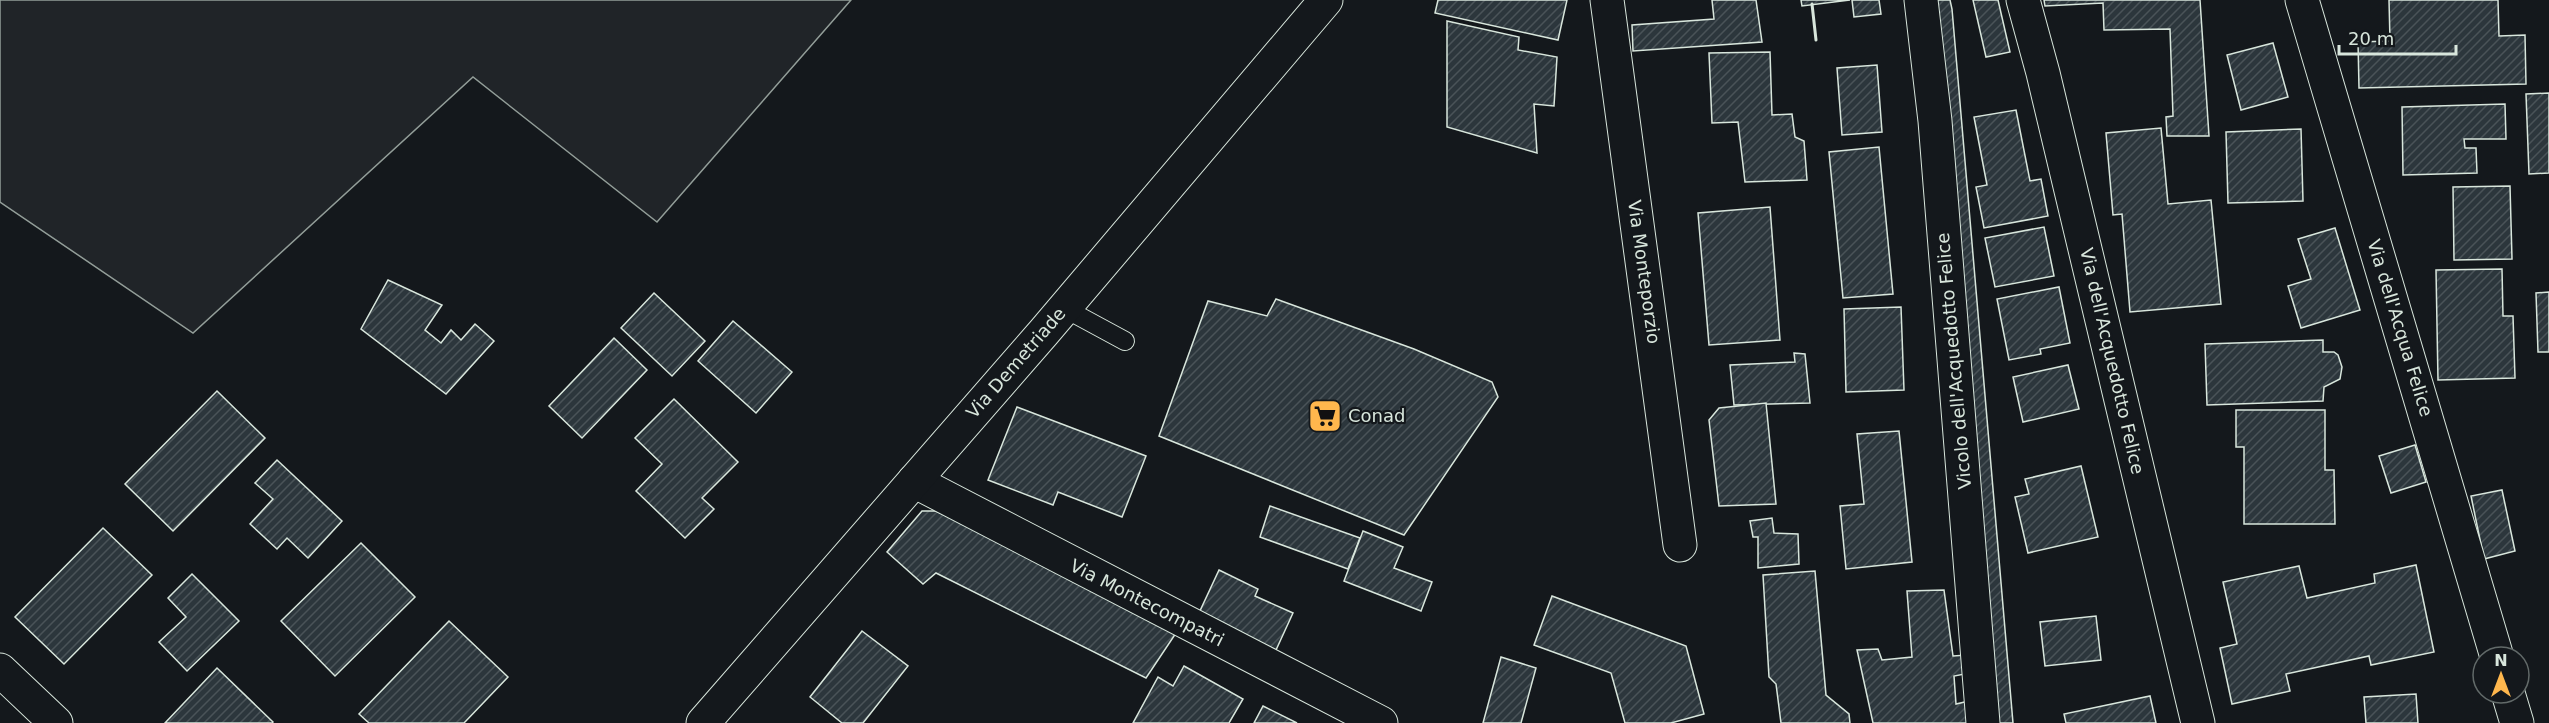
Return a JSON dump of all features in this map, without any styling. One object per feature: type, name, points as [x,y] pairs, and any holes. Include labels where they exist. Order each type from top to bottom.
[{"type":"street","name":"Via Demetriade","points":[[704,723],[1064,308],[1326,0]]},
{"type":"street","name":"Via Monteporzio","points":[[1607,0],[1680,545]]},
{"type":"street","name":"Vicolo dell'Acquedotto Felice","points":[[1921,0],[1936,133],[1983,723]]},
{"type":"street","name":"Via dell'Acquedotto Felice","points":[[2023,0],[2043,73],[2198,723]]},
{"type":"street","name":"Via dell'Acqua Felice","points":[[2302,0],[2493,645]]},
{"type":"street","name":"Via Montecompatri","points":[[914,481],[1381,723]]},
{"type":"street","points":[[0,670],[56,723]]},
{"type":"street","points":[[2512,705],[2517,723]]},
{"type":"lane","points":[[1064,308],[1125,342]]},
{"type":"shaded area","points":[[0,0],[851,0],[657,222],[473,77],[193,333],[0,202]]},
{"type":"building","points":[[1438,0],[1567,0],[1558,40],[1435,13]]},
{"type":"building","points":[[1712,0],[1756,0],[1762,42],[1633,51],[1632,25],[1714,19]]},
{"type":"building","points":[[1801,0],[1850,0],[1802,6]]},
{"type":"building","points":[[1852,0],[1879,0],[1881,14],[1854,17]]},
{"type":"building","points":[[1935,0],[1950,0],[1952,9],[2013,723],[1999,723]]},
{"type":"building","points":[[1973,0],[1998,0],[2010,52],[1986,57]]},
{"type":"building","points":[[2044,0],[2200,0],[2209,136],[2167,136],[2166,117],[2173,116],[2170,29],[2104,30],[2103,3],[2045,6]]},
{"type":"building","points":[[2389,0],[2498,0],[2499,36],[2525,35],[2526,84],[2359,88],[2358,42],[2390,41]]},
{"type":"building","points":[[1447,21],[1519,37],[1518,50],[1557,57],[1554,106],[1534,104],[1537,153],[1447,127]]},
{"type":"building","points":[[2273,43],[2288,97],[2241,110],[2227,55]]},
{"type":"building","points":[[1770,52],[1772,115],[1792,114],[1795,137],[1804,141],[1807,180],[1745,182],[1738,122],[1712,123],[1709,53]]},
{"type":"building","points":[[1877,65],[1882,132],[1842,135],[1837,68]]},
{"type":"building","points":[[2549,93],[2549,173],[2529,174],[2526,94]]},
{"type":"building","points":[[2505,104],[2506,139],[2464,139],[2465,148],[2476,148],[2477,173],[2403,175],[2402,107]]},
{"type":"building","points":[[2016,110],[2030,181],[2041,179],[2048,216],[1984,228],[1976,187],[1987,185],[1974,117]]},
{"type":"building","points":[[2161,128],[2168,204],[2211,200],[2221,304],[2130,312],[2122,214],[2113,215],[2106,133]]},
{"type":"building","points":[[2301,129],[2303,201],[2228,203],[2226,132]]},
{"type":"building","points":[[1879,147],[1893,294],[1843,298],[1829,152]]},
{"type":"building","points":[[2510,186],[2512,259],[2454,260],[2453,187]]},
{"type":"building","points":[[1770,207],[1780,340],[1709,345],[1698,213]]},
{"type":"building","points":[[2044,227],[2054,276],[1995,287],[1985,238]]},
{"type":"building","points":[[2335,228],[2360,310],[2301,328],[2288,286],[2311,279],[2298,239]]},
{"type":"building","points":[[2502,269],[2503,316],[2513,316],[2515,378],[2438,380],[2436,270]]},
{"type":"building","points":[[388,280],[442,305],[425,330],[441,343],[451,330],[461,340],[475,324],[494,341],[446,394],[361,329]]},
{"type":"building","points":[[2059,287],[2070,343],[2040,349],[2041,354],[2009,360],[1997,299]]},
{"type":"building","points":[[2549,292],[2549,352],[2538,352],[2536,293]]},
{"type":"building","points":[[654,293],[705,341],[672,376],[621,328]]},
{"type":"building","name":"Conad","points":[[1276,299],[1414,349],[1492,382],[1498,397],[1404,535],[1159,436],[1208,301],[1267,316]]},
{"type":"building","points":[[1901,307],[1904,390],[1846,392],[1844,309]]},
{"type":"building","points":[[733,321],[792,372],[756,413],[698,361]]},
{"type":"building","points":[[614,338],[647,370],[582,438],[549,406]]},
{"type":"building","points":[[2323,340],[2323,352],[2334,352],[2338,355],[2342,367],[2340,379],[2324,387],[2323,401],[2207,405],[2205,344]]},
{"type":"building","points":[[1794,353],[1805,354],[1810,403],[1734,405],[1730,365],[1795,362]]},
{"type":"building","points":[[2068,365],[2079,409],[2023,422],[2013,377]]},
{"type":"building","points":[[217,391],[265,438],[173,531],[125,484]]},
{"type":"building","points":[[674,399],[738,462],[702,498],[714,509],[685,538],[636,491],[662,464],[635,438]]},
{"type":"building","points":[[1766,403],[1776,504],[1719,506],[1709,420],[1719,408]]},
{"type":"building","points":[[1017,407],[1146,456],[1122,517],[1058,492],[1053,505],[988,480]]},
{"type":"building","points":[[2236,410],[2325,410],[2325,470],[2334,470],[2335,524],[2244,524],[2244,447],[2236,447]]},
{"type":"building","points":[[1899,431],[1912,562],[1846,569],[1840,506],[1864,504],[1857,434]]},
{"type":"building","points":[[2415,445],[2426,482],[2391,493],[2379,456]]},
{"type":"building","points":[[277,460],[342,521],[308,558],[287,538],[277,549],[250,524],[273,499],[255,483]]},
{"type":"building","points":[[2081,466],[2098,537],[2028,553],[2015,497],[2029,494],[2025,479]]},
{"type":"building","points":[[2502,490],[2515,551],[2484,559],[2471,496]]},
{"type":"building","points":[[1270,506],[1360,538],[1348,569],[1260,537]]},
{"type":"building","points":[[922,511],[936,511],[1180,627],[1146,678],[936,573],[923,584],[887,552]]},
{"type":"building","points":[[1772,518],[1774,533],[1798,534],[1799,564],[1758,568],[1758,537],[1753,537],[1750,521]]},
{"type":"building","points":[[103,528],[152,575],[64,664],[15,617]]},
{"type":"building","points":[[1363,531],[1403,547],[1394,568],[1432,582],[1421,611],[1344,581]]},
{"type":"building","points":[[361,543],[415,597],[335,676],[281,621]]},
{"type":"building","points":[[2416,565],[2434,652],[2371,665],[2369,656],[2286,674],[2290,691],[2232,704],[2220,648],[2237,644],[2223,582],[2299,566],[2307,598],[2375,583],[2374,574]]},
{"type":"building","points":[[1219,570],[1258,589],[1255,596],[1293,613],[1276,650],[1199,613]]},
{"type":"building","points":[[1815,571],[1826,695],[1849,714],[1850,723],[1781,723],[1776,684],[1769,677],[1763,575]]},
{"type":"building","points":[[192,574],[239,621],[187,671],[159,642],[186,617],[168,598]]},
{"type":"building","points":[[1944,590],[1953,656],[1967,655],[1970,673],[1954,676],[1956,704],[1969,701],[1970,723],[1873,723],[1857,650],[1878,649],[1882,660],[1912,657],[1907,591]]},
{"type":"building","points":[[1552,596],[1686,646],[1704,714],[1671,723],[1625,723],[1611,673],[1534,645]]},
{"type":"building","points":[[2096,616],[2101,660],[2045,666],[2040,622]]},
{"type":"building","points":[[449,621],[508,677],[464,723],[369,723],[359,714]]},
{"type":"building","points":[[862,631],[908,666],[863,723],[842,723],[810,697]]},
{"type":"building","points":[[1501,657],[1536,668],[1521,723],[1483,723]]},
{"type":"building","points":[[1184,666],[1243,699],[1229,723],[1133,723],[1158,677],[1173,686]]},
{"type":"building","points":[[217,668],[273,722],[165,723]]},
{"type":"building","points":[[2416,694],[2418,723],[2366,723],[2364,697]]},
{"type":"building","points":[[2150,696],[2156,723],[2066,723],[2064,714]]},
{"type":"building","points":[[1263,706],[1297,723],[1254,723]]},
{"type":"wall","points":[[1812,4],[1816,40]]},
{"type":"place","name":"Conad","points":[[1325,416]]}]
